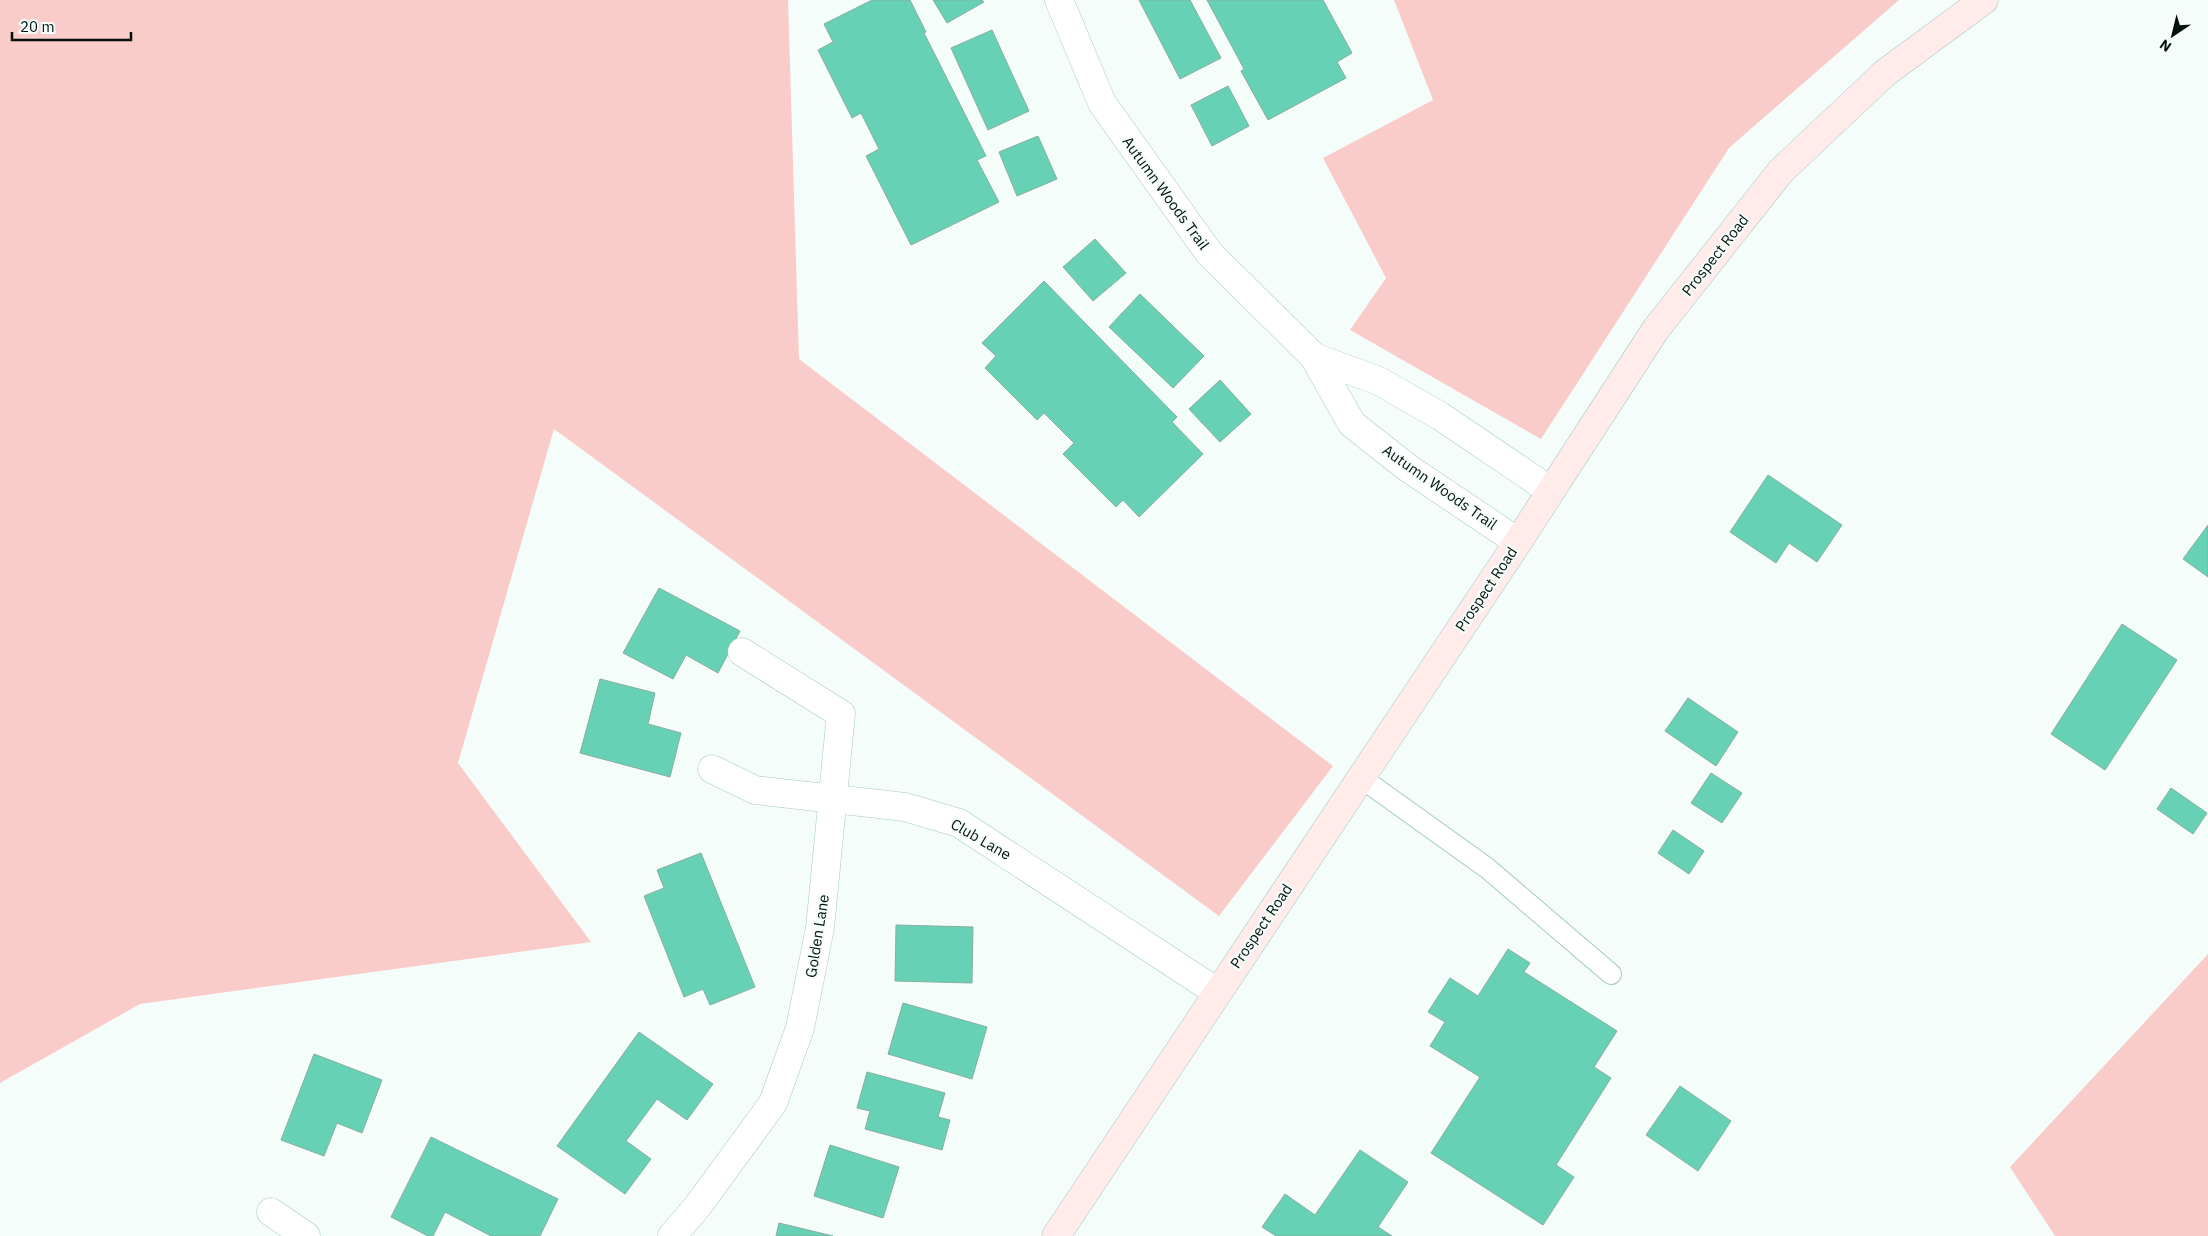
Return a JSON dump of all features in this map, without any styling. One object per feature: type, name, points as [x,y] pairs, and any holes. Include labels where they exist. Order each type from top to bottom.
[{"type":"main road","name":"Prospect Road","points":[[1056,1236],[1518,542],[1656,329],[1781,171],[1885,73],[1984,0]]},
{"type":"street","name":"Autumn Woods Trail","points":[[1059,0],[1102,103],[1209,254],[1314,357],[1352,424],[1408,468],[1518,542]]},
{"type":"street","name":"Autumn Woods Trail","points":[[1314,357],[1379,381],[1440,416],[1551,491]]},
{"type":"street","name":"Golden Lane","points":[[672,1236],[697,1207],[773,1102],[800,1028],[820,928],[841,714],[742,652]]},
{"type":"street","name":"Club Lane","points":[[712,769],[755,790],[905,807],[959,823],[1217,992]]},
{"type":"street","points":[[271,1212],[306,1236]]},
{"type":"lane","points":[[1360,777],[1487,868],[1611,974]]},
{"type":"shaded area","points":[[0,0],[788,0],[799,359],[1333,766],[1219,916],[554,429],[458,763],[591,942],[140,1004],[0,1083]]},
{"type":"shaded area","points":[[1394,0],[1899,0],[1729,148],[1541,439],[1350,330],[1386,278],[1323,158],[1433,100]]},
{"type":"shaded area","points":[[2208,954],[2208,1236],[2055,1236],[2010,1167]]},
{"type":"building","points":[[872,0],[910,0],[926,32],[924,33],[986,156],[977,160],[999,202],[911,245],[866,156],[879,149],[861,113],[852,118],[818,50],[833,42],[824,24]]},
{"type":"building","points":[[933,0],[982,0],[984,2],[947,23]]},
{"type":"building","points":[[1139,0],[1190,0],[1221,58],[1180,79]]},
{"type":"building","points":[[1207,0],[1323,0],[1352,53],[1337,62],[1346,78],[1268,120],[1241,71],[1244,69]]},
{"type":"building","points":[[992,30],[1029,111],[988,130],[951,48]]},
{"type":"building","points":[[1228,86],[1249,126],[1212,146],[1191,105]]},
{"type":"building","points":[[1038,136],[1057,179],[1017,196],[999,152]]},
{"type":"building","points":[[1095,239],[1126,273],[1093,301],[1063,267]]},
{"type":"building","points":[[1044,281],[1177,417],[1172,422],[1203,454],[1139,517],[1123,500],[1116,507],[1063,454],[1074,443],[1044,413],[1037,420],[985,368],[996,356],[982,343]]},
{"type":"building","points":[[1140,294],[1204,356],[1173,388],[1109,327]]},
{"type":"building","points":[[1220,380],[1251,414],[1220,442],[1189,409]]},
{"type":"building","points":[[1768,475],[1842,525],[1817,562],[1789,543],[1776,563],[1730,532]]},
{"type":"building","points":[[2208,525],[2208,577],[2183,559]]},
{"type":"building","points":[[659,588],[740,631],[718,673],[686,655],[673,679],[623,653]]},
{"type":"building","points":[[2122,624],[2177,660],[2105,770],[2051,734]]},
{"type":"building","points":[[600,679],[655,693],[648,724],[681,733],[670,777],[580,753]]},
{"type":"building","points":[[1688,698],[1738,732],[1716,766],[1665,731]]},
{"type":"building","points":[[1711,773],[1742,793],[1722,823],[1691,803]]},
{"type":"building","points":[[2171,788],[2207,813],[2193,834],[2157,809]]},
{"type":"building","points":[[1673,830],[1704,851],[1689,874],[1658,853]]},
{"type":"building","points":[[701,853],[755,987],[710,1005],[703,989],[684,997],[644,896],[664,888],[657,870]]},
{"type":"building","points":[[896,925],[973,927],[972,983],[895,981]]},
{"type":"building","points":[[1508,949],[1530,963],[1524,972],[1617,1031],[1594,1067],[1611,1078],[1556,1165],[1574,1177],[1543,1225],[1431,1153],[1480,1077],[1430,1046],[1445,1022],[1428,1012],[1450,978],[1478,996]]},
{"type":"building","points":[[903,1003],[987,1027],[972,1079],[888,1054]]},
{"type":"building","points":[[639,1032],[713,1084],[687,1120],[657,1099],[626,1141],[651,1159],[625,1194],[557,1146]]},
{"type":"building","points":[[314,1054],[382,1080],[362,1133],[337,1123],[324,1156],[281,1140]]},
{"type":"building","points":[[867,1072],[945,1093],[938,1117],[950,1120],[942,1150],[865,1129],[870,1111],[857,1108]]},
{"type":"building","points":[[1680,1086],[1731,1121],[1698,1171],[1646,1135]]},
{"type":"building","points":[[431,1137],[558,1199],[540,1236],[491,1236],[445,1212],[433,1236],[428,1236],[391,1217]]},
{"type":"building","points":[[830,1145],[899,1167],[883,1218],[814,1196]]},
{"type":"building","points":[[1360,1150],[1408,1182],[1378,1227],[1392,1236],[1276,1236],[1262,1227],[1285,1194],[1315,1215]]},
{"type":"building","points":[[779,1223],[833,1236],[776,1236]]}]
